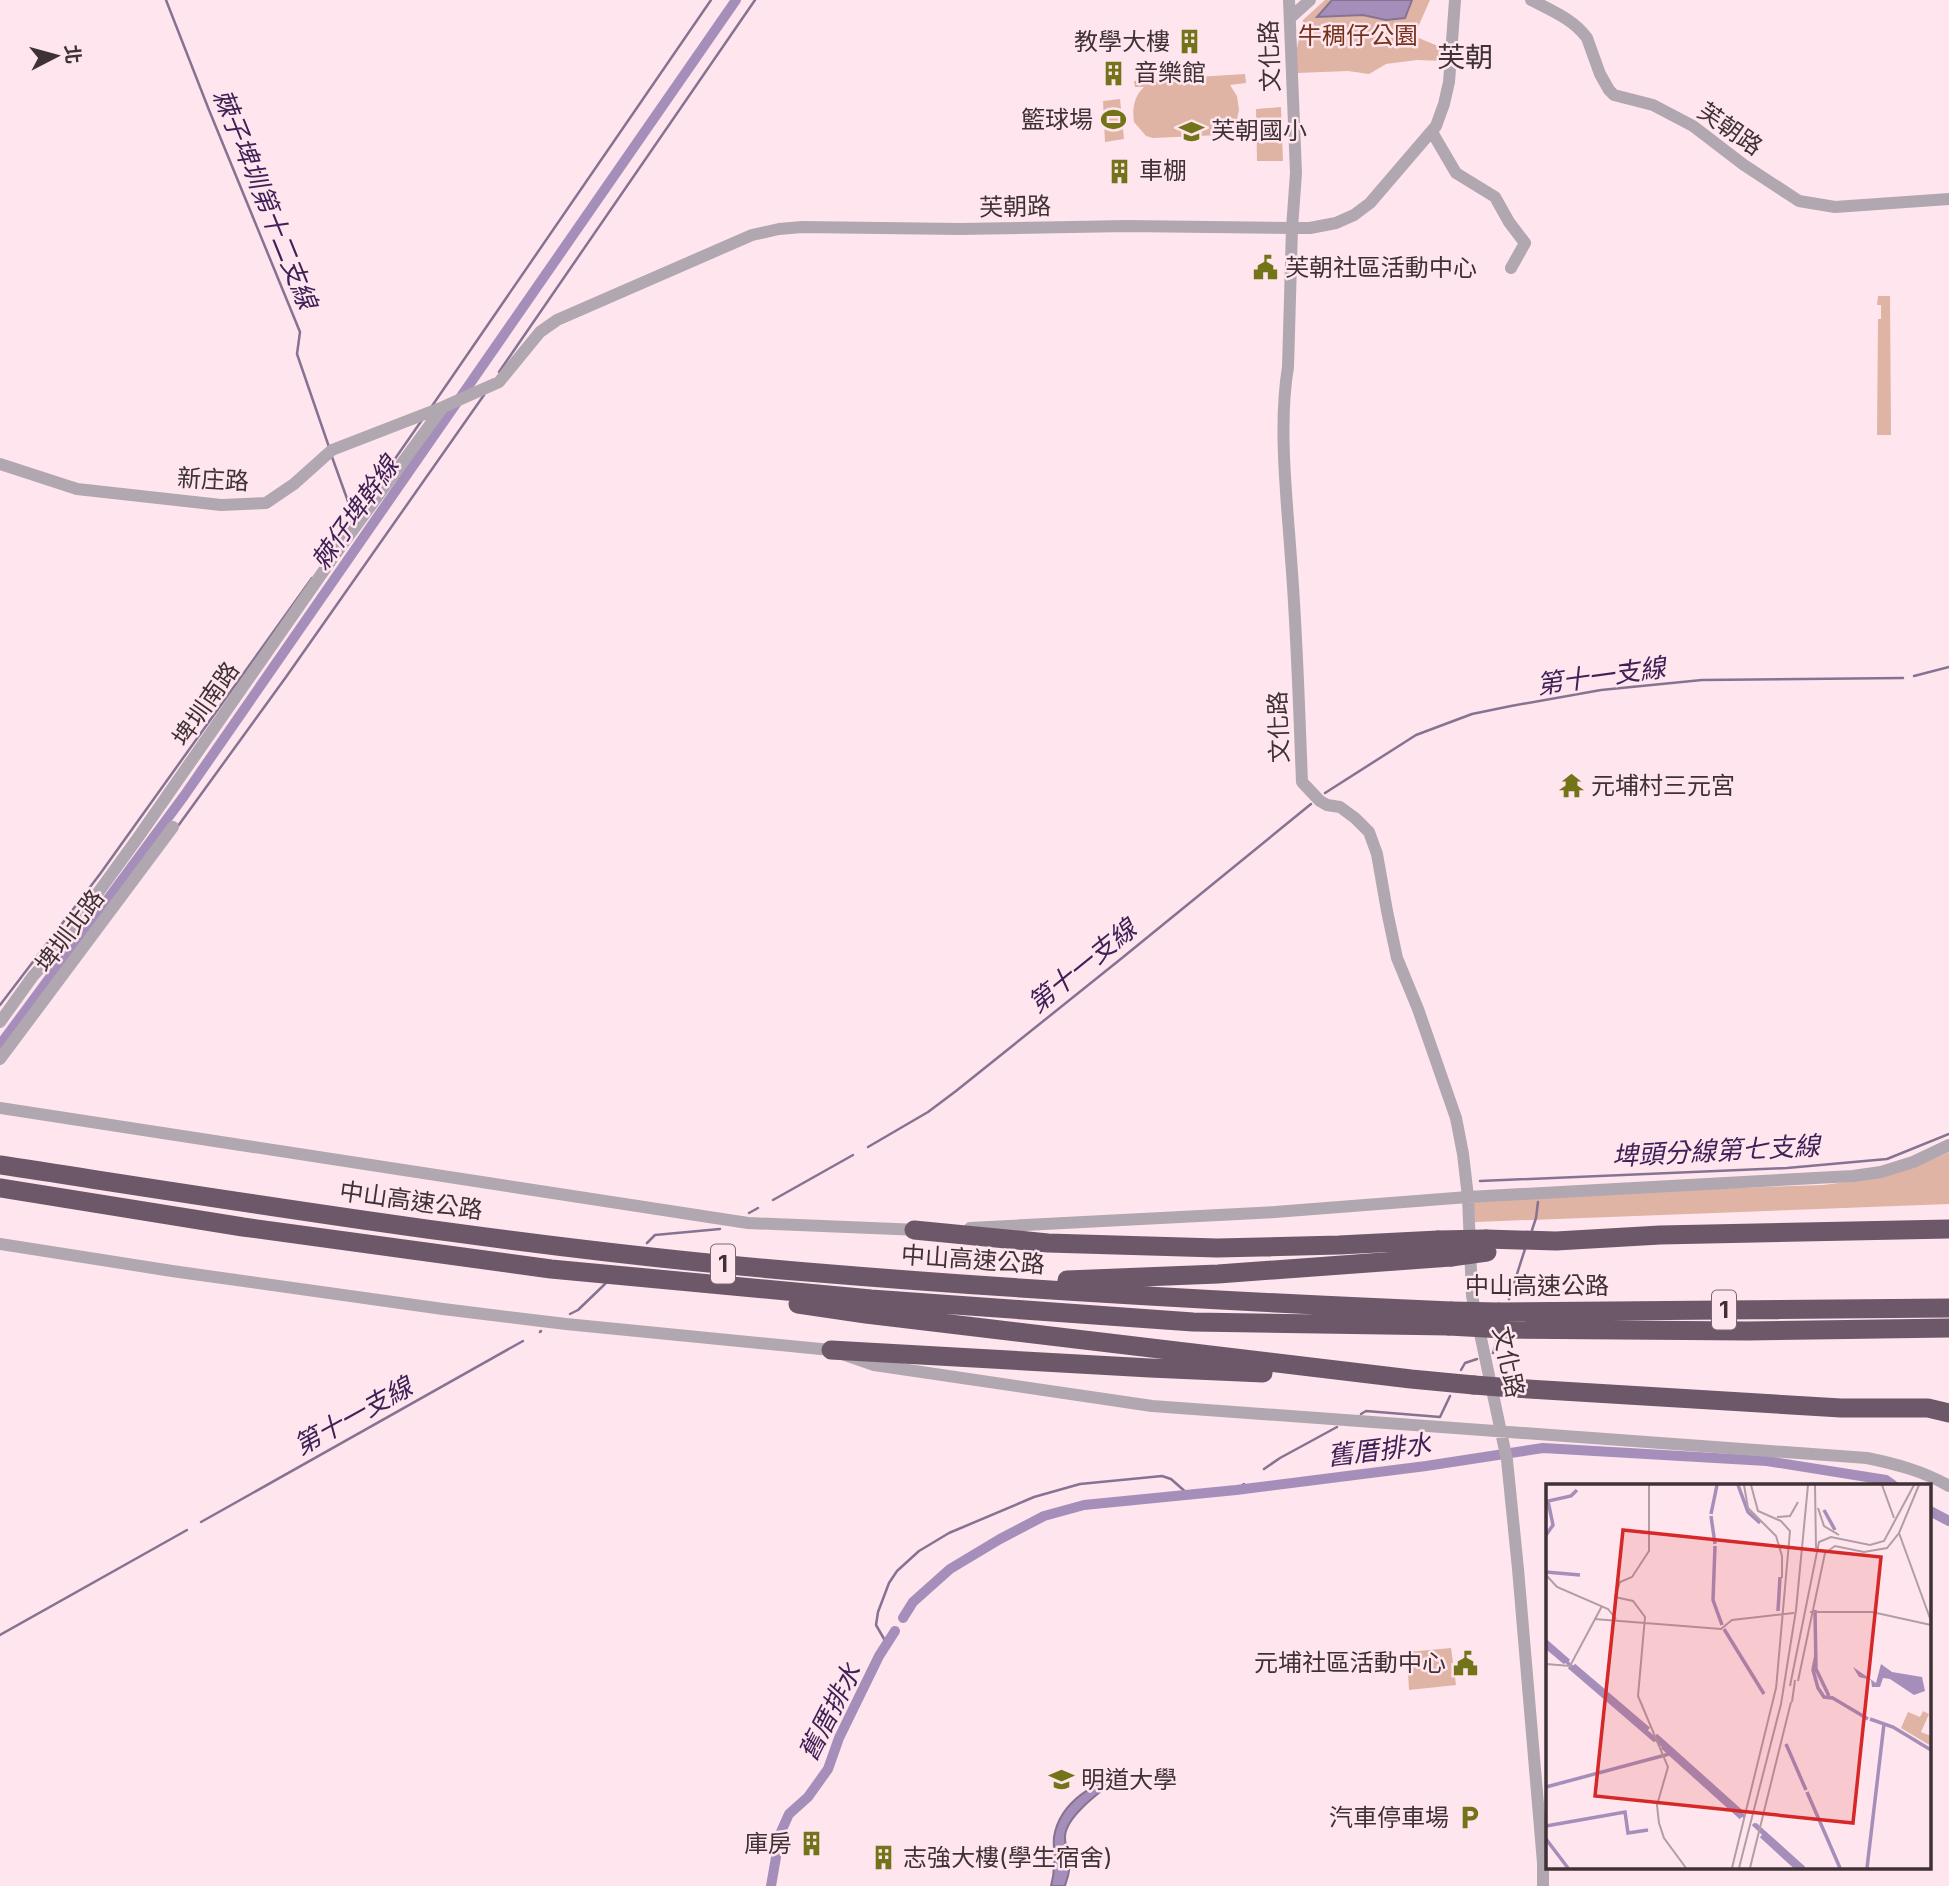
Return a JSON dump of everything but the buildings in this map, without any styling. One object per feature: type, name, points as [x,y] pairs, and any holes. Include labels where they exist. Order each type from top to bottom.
[{"type":"highway","name":"中山高速公路","points":[[0,1165],[249,1204],[552,1246],[805,1272],[1450,1319],[1747,1331],[1949,1328]]},
{"type":"highway","name":"中山高速公路","points":[[0,1188],[243,1227],[551,1269],[871,1299],[1193,1322],[1450,1319]]},
{"type":"highway","points":[[914,1230],[1048,1243],[1217,1248],[1438,1240],[1487,1246],[1660,1235],[1949,1229]]},
{"type":"highway","points":[[805,1272],[1017,1283],[1451,1257],[1487,1246]]},
{"type":"highway","points":[[551,1269],[866,1314],[1411,1379],[1512,1388],[1842,1408],[1928,1408],[1949,1411]]},
{"type":"highway","name":"中山高速公路","points":[[1501,1321],[1949,1308]]},
{"type":"highway","points":[[831,1350],[1411,1379]]},
{"type":"street","name":"文化路","points":[[1289,0],[1296,173],[1284,453],[1295,614],[1302,782],[1320,801],[1340,807],[1369,832],[1377,854],[1397,958],[1456,1118],[1468,1197],[1472,1296],[1506,1456],[1518,1569],[1543,1886]]},
{"type":"street","points":[[1290,18],[1310,0]]},
{"type":"street","name":"芙朝路","points":[[443,407],[499,382],[540,332],[557,320],[752,235],[779,229],[1127,226],[1311,228],[1336,223],[1370,204],[1436,126],[1449,82],[1455,0]]},
{"type":"street","name":"芙朝路","points":[[1531,0],[1569,19],[1583,33],[1600,74],[1614,95],[1653,105],[1693,126],[1744,165],[1799,201],[1835,207],[1949,199]]},
{"type":"street","points":[[1432,132],[1456,173],[1495,197],[1525,243],[1511,268]]},
{"type":"street","name":"新庄路","points":[[0,464],[77,489],[221,505],[266,503],[294,484],[332,450],[443,407]]},
{"type":"street","name":"埤圳南路","points":[[0,1023],[137,839],[334,556],[443,407]]},
{"type":"street","name":"埤圳北路","points":[[0,1059],[173,827]]},
{"type":"street","points":[[0,1108],[748,1223],[914,1230],[1261,1213],[1468,1197],[1853,1176],[1881,1172],[1913,1162],[1949,1145]]},
{"type":"street","points":[[0,1244],[456,1310],[566,1324],[831,1350],[874,1365],[1152,1406],[1502,1436],[1867,1458],[1904,1466],[1949,1486]]},
{"type":"green space","name":"牛稠仔公園","points":[[1325,0],[1430,0],[1414,36],[1445,49],[1444,61],[1417,60],[1386,64],[1369,74],[1348,71],[1297,73],[1297,48],[1303,20]]},
{"type":"green space","points":[[1245,74],[1246,83],[1230,85],[1237,96],[1239,110],[1237,119],[1220,135],[1153,138],[1146,136],[1134,122],[1134,103],[1144,87],[1135,87],[1134,81]]},
{"type":"green space","name":"籃球場","points":[[1120,99],[1124,139],[1105,142],[1103,101]]},
{"type":"green space","points":[[1281,107],[1283,161],[1257,161],[1256,109]]},
{"type":"green space","points":[[1878,296],[1890,296],[1891,435],[1877,435],[1878,319],[1881,319],[1881,305],[1877,305]]},
{"type":"green space","points":[[1949,1152],[1949,1204],[1475,1222],[1473,1202],[1676,1190],[1823,1185],[1869,1179],[1914,1167]]},
{"type":"green space","points":[[1451,1648],[1456,1685],[1409,1690],[1407,1652]]},
{"type":"shaded area","points":[[1332,0],[1412,0],[1405,18],[1386,20],[1363,15],[1317,17]]},
{"type":"shaded area","points":[[1127,1771],[1072,1819],[1065,1837],[1069,1874],[1065,1886],[1051,1886],[1054,1837],[1064,1813],[1092,1787]]},
{"type":"waterway","name":"棘子埤圳第十二支線","points":[[166,0],[300,332],[297,354],[329,447]]},
{"type":"waterway","points":[[432,406],[711,0]]},
{"type":"waterway","name":"棘子埤圳第十二支線","points":[[0,1045],[184,796],[736,0]]},
{"type":"waterway","points":[[499,372],[755,0]]},
{"type":"waterway","points":[[178,826],[484,395]]},
{"type":"waterway","name":"棘仔埤幹線","points":[[344,532],[422,420]]},
{"type":"waterway","name":"棘子埤圳第十二支線","points":[[332,457],[350,507],[357,514]]},
{"type":"waterway","name":"棘仔埤幹線","points":[[0,1005],[100,874],[312,578]]},
{"type":"waterway","name":"第十一支線","points":[[1914,676],[1949,667]]},
{"type":"waterway","name":"第十一支線","points":[[1325,793],[1416,735],[1472,714],[1511,706],[1601,690],[1702,680],[1903,678]]},
{"type":"waterway","name":"第十一支線","points":[[868,1147],[928,1112],[956,1091],[1311,804]]},
{"type":"waterway","name":"埤頭分線第七支線","points":[[1480,1181],[1787,1168],[1887,1159],[1949,1134]]},
{"type":"waterway","name":"第十一支線","points":[[773,1200],[853,1155]]},
{"type":"waterway","points":[[1532,1230],[1538,1202]]},
{"type":"waterway","name":"第十一支線","points":[[749,1213],[758,1208]]},
{"type":"waterway","name":"第十一支線","points":[[647,1243],[655,1235],[720,1229]]},
{"type":"waterway","points":[[1509,1299],[1525,1249]]},
{"type":"waterway","name":"第十一支線","points":[[570,1314],[578,1310],[606,1283]]},
{"type":"waterway","points":[[1493,1353],[1498,1336]]},
{"type":"waterway","name":"第十一支線","points":[[201,1522],[523,1341]]},
{"type":"waterway","points":[[1461,1370],[1465,1363],[1477,1359]]},
{"type":"waterway","points":[[1361,1414],[1366,1411],[1440,1417],[1450,1396]]},
{"type":"waterway","points":[[1264,1469],[1337,1427]]},
{"type":"waterway","name":"舊厝排水","points":[[903,1618],[913,1602],[950,1569],[1044,1516],[1084,1505],[1236,1490],[1543,1448],[1767,1461],[1886,1480],[1892,1484]]},
{"type":"waterway","points":[[887,1644],[876,1625],[889,1583],[897,1571],[919,1551],[949,1533],[1034,1497],[1080,1484],[1162,1476],[1171,1479],[1188,1494]]},
{"type":"waterway","name":"舊厝排水","points":[[1236,1490],[1244,1484]]},
{"type":"waterway","name":"舊厝排水","points":[[1932,1512],[1949,1521]]},
{"type":"waterway","name":"第十一支線","points":[[0,1635],[187,1530]]},
{"type":"waterway","name":"舊厝排水","points":[[771,1886],[780,1834],[789,1814],[808,1797],[828,1769],[839,1738],[879,1656],[895,1631]]},
{"type":"place","name":"教學大樓","points":[[1190,42]]},
{"type":"place","name":"音樂館","points":[[1114,73]]},
{"type":"place","name":"籃球場","points":[[1113,120]]},
{"type":"place","name":"芙朝國小","points":[[1191,131]]},
{"type":"place","name":"車棚","points":[[1119,171]]},
{"type":"place","name":"芙朝社區活動中心","points":[[1265,268]]},
{"type":"place","name":"元埔村三元宮","points":[[1571,786]]},
{"type":"place","name":"元埔社區活動中心","points":[[1466,1663]]},
{"type":"place","name":"明道大學","points":[[1061,1780]]},
{"type":"place","name":"汽車停車場","points":[[1469,1818]]},
{"type":"place","name":"庫房","points":[[812,1844]]},
{"type":"place","name":"志強大樓(學生宿舍)","points":[[883,1858]]},
{"type":"district","name":"芙朝","points":[[1465,57]]}]
